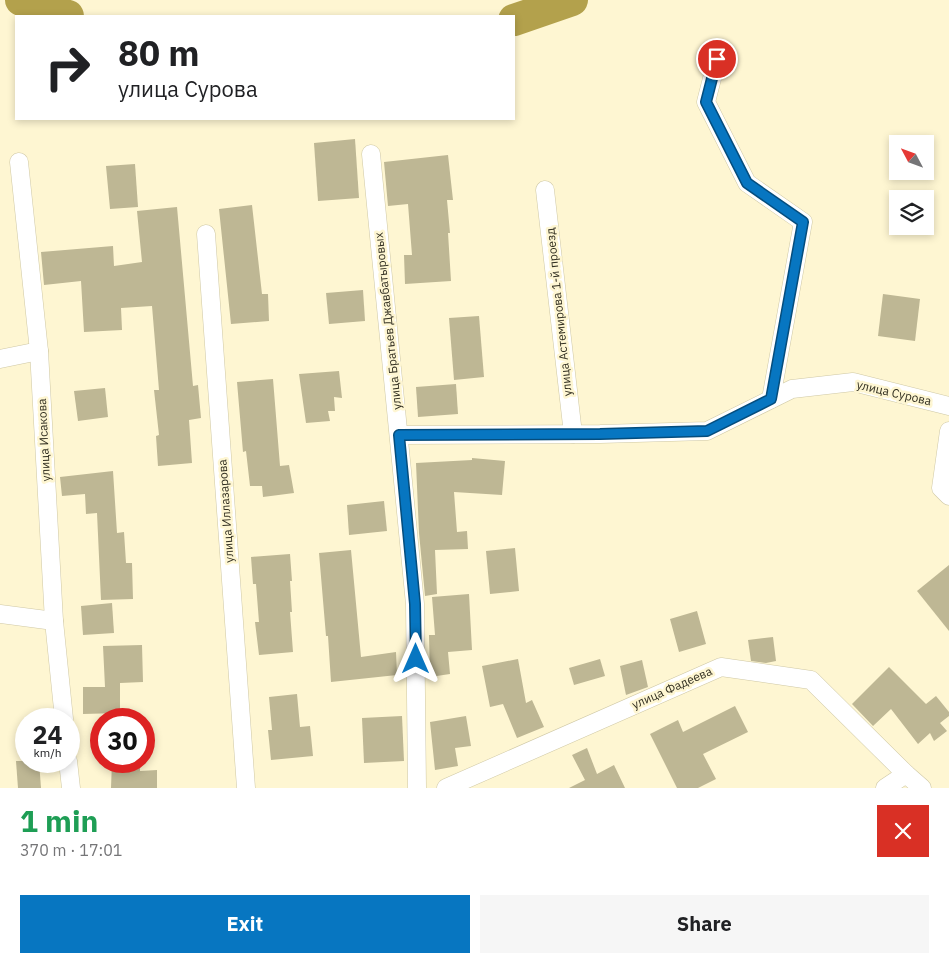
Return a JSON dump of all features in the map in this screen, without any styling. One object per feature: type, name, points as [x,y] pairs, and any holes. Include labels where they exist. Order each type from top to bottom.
[{"type":"street","points":[[717,59],[706,102],[747,183],[803,222],[771,399]]},
{"type":"street","name":"улица Братьев Джавбатыровых","points":[[371,154],[415,604],[417,788]]},
{"type":"street","name":"улица Исакова","points":[[19,162],[39,351],[54,621],[63,708]]},
{"type":"street","name":"улица Астемирова 1-й проезд","points":[[545,190],[573,434]]},
{"type":"street","name":"улица Иллазарова","points":[[206,234],[246,788]]},
{"type":"street","points":[[0,359],[39,351]]},
{"type":"street","name":"улица Сурова","points":[[399,435],[707,431],[792,389],[853,382],[949,406]]},
{"type":"street","points":[[949,430],[942,488],[949,496]]},
{"type":"street","points":[[0,614],[54,621]]},
{"type":"street","name":"улица Фадеева","points":[[446,788],[721,667],[812,680],[922,788]]},
{"type":"street","points":[[69,773],[71,788]]},
{"type":"street","points":[[884,788],[906,774]]},
{"type":"building","points":[[355,139],[359,198],[318,201],[314,143]]},
{"type":"building","points":[[448,155],[453,200],[447,200],[451,281],[405,284],[404,255],[412,255],[408,204],[388,206],[384,162]]},
{"type":"building","points":[[135,164],[138,207],[110,209],[106,166]]},
{"type":"building","points":[[252,205],[262,294],[268,294],[269,321],[231,324],[219,209]]},
{"type":"building","points":[[177,207],[193,386],[198,385],[201,418],[189,420],[192,463],[158,466],[156,436],[159,435],[154,390],[159,390],[152,306],[121,308],[122,330],[84,332],[81,281],[44,285],[41,252],[113,246],[114,266],[142,262],[137,211]]},
{"type":"building","points":[[363,290],[365,321],[329,324],[326,293]]},
{"type":"building","points":[[883,294],[920,299],[915,341],[878,336]]},
{"type":"building","points":[[479,316],[484,377],[454,380],[449,318]]},
{"type":"building","points":[[339,371],[342,398],[334,397],[335,411],[328,411],[330,421],[306,423],[299,374]]},
{"type":"building","points":[[273,379],[280,466],[289,465],[294,493],[263,497],[262,486],[250,486],[246,451],[243,452],[237,382]]},
{"type":"building","points":[[456,384],[458,414],[418,417],[416,387]]},
{"type":"building","points":[[105,388],[108,417],[78,421],[74,391]]},
{"type":"building","points":[[472,458],[505,461],[502,495],[454,492],[457,532],[467,531],[468,549],[435,550],[437,594],[425,596],[419,533],[416,463],[472,460]]},
{"type":"building","points":[[113,471],[117,533],[124,532],[126,563],[132,563],[133,599],[101,600],[97,513],[86,514],[85,494],[62,496],[60,477]]},
{"type":"building","points":[[384,501],[387,531],[349,535],[347,505]]},
{"type":"building","points":[[515,548],[519,591],[490,594],[486,551]]},
{"type":"building","points":[[351,550],[361,657],[396,652],[397,675],[331,682],[319,553]]},
{"type":"building","points":[[290,554],[292,612],[290,612],[293,652],[259,655],[255,622],[259,622],[256,584],[253,584],[251,557]]},
{"type":"building","points":[[949,565],[949,631],[917,591]]},
{"type":"building","points":[[469,594],[472,650],[448,652],[450,674],[430,677],[429,635],[435,635],[432,597]]},
{"type":"building","points":[[112,603],[114,633],[83,635],[81,606]]},
{"type":"building","points":[[697,611],[706,644],[679,652],[670,619]]},
{"type":"building","points":[[773,637],[776,661],[766,663],[751,661],[748,640]]},
{"type":"building","points":[[142,645],[143,682],[120,683],[120,708],[90,708],[90,714],[83,714],[83,687],[105,687],[103,646]]},
{"type":"building","points":[[518,659],[526,703],[532,700],[544,727],[517,738],[503,704],[490,707],[482,666]]},
{"type":"building","points":[[600,659],[605,676],[574,685],[569,668]]},
{"type":"building","points":[[642,660],[648,687],[626,695],[620,666]]},
{"type":"building","points":[[889,667],[926,704],[936,696],[949,712],[949,716],[940,723],[947,731],[934,741],[930,733],[918,744],[891,709],[873,726],[852,704]]},
{"type":"building","points":[[297,694],[300,727],[310,726],[313,756],[271,760],[268,730],[272,730],[269,697]]},
{"type":"building","points":[[735,706],[748,732],[703,754],[716,779],[698,788],[677,788],[650,734],[678,720],[683,732]]},
{"type":"building","points":[[402,716],[404,761],[364,763],[362,718]]},
{"type":"building","points":[[466,716],[471,746],[455,748],[458,766],[435,770],[430,722]]},
{"type":"building","points":[[587,748],[597,774],[614,765],[625,788],[569,788],[585,780],[572,755]]},
{"type":"building","points":[[155,770],[157,770],[157,788],[111,788],[112,773],[155,773]]},
{"type":"building","points":[[17,773],[40,773],[41,788],[18,788]]},
{"type":"waterway","points":[[21,0],[65,15]]},
{"type":"waterway","points":[[515,20],[572,0]]},
{"type":"route","points":[[416,659],[415,604],[399,435],[600,434],[707,431],[771,399],[803,222],[747,183],[706,102],[717,59]]}]
